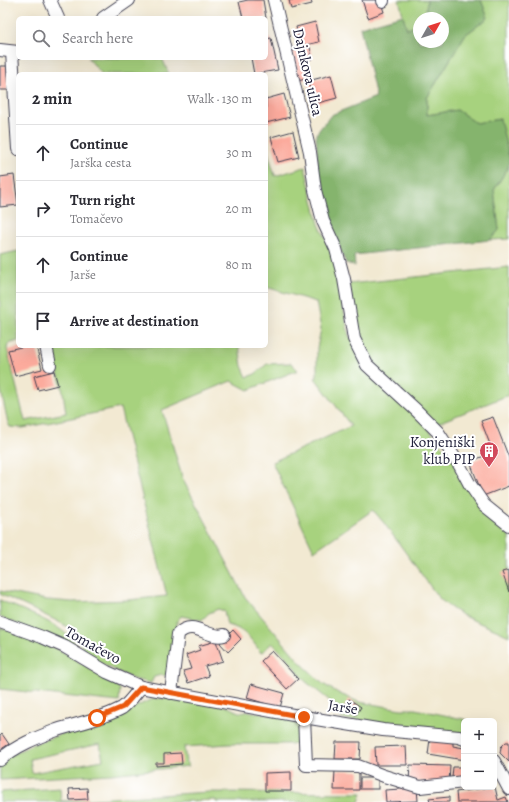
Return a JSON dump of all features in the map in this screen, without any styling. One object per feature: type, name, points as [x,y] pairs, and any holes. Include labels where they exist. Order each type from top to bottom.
[{"type":"street","points":[[50,0],[57,16]]},
{"type":"street","points":[[106,16],[129,0]]},
{"type":"street","name":"Dajnkova ulica","points":[[274,0],[310,152],[315,190],[323,221],[336,249],[344,279],[354,339],[367,365],[438,432],[484,505],[509,525]]},
{"type":"street","points":[[10,52],[16,125]]},
{"type":"street","points":[[46,348],[50,365]]},
{"type":"street","name":"Tomačevo","points":[[0,622],[65,647],[107,672],[141,687],[171,693]]},
{"type":"street","points":[[171,693],[178,634],[182,630],[192,628],[220,637],[224,635]]},
{"type":"street","points":[[0,760],[25,743],[57,730],[97,718],[123,707],[141,687]]},
{"type":"street","name":"Jarše","points":[[171,693],[383,730],[461,738]]},
{"type":"street","points":[[304,717],[306,765],[358,766],[420,787],[461,782]]},
{"type":"street","points":[[499,778],[509,790]]},
{"type":"green space","points":[[399,0],[427,0],[426,12],[413,12],[413,28],[407,30]]},
{"type":"green space","points":[[427,0],[481,0],[488,18],[465,35],[427,98],[427,115],[457,110],[476,123],[500,119],[509,157],[509,166],[494,190],[499,230],[490,240],[354,255],[355,266],[346,263],[327,218],[319,190],[316,134],[331,115],[376,97],[360,27],[403,15],[407,29],[413,27],[413,48],[449,48],[449,12],[426,12]]},
{"type":"green space","points":[[481,0],[509,0],[509,157],[500,119],[476,123],[457,110],[427,115],[427,98],[465,35],[488,18]]},
{"type":"green space","points":[[90,60],[163,60],[168,72],[100,72]]},
{"type":"green space","points":[[268,153],[275,176],[305,167],[319,224],[332,253],[349,336],[416,414],[509,528],[509,636],[462,615],[438,597],[373,510],[314,551],[272,462],[351,426],[315,378],[317,377],[317,348],[321,329],[316,302],[268,288]]},
{"type":"green space","points":[[509,166],[509,239],[490,240],[499,230],[494,190]]},
{"type":"green space","points":[[16,251],[16,342],[8,344],[7,349],[25,421],[66,413],[63,392],[52,348],[239,348],[242,366],[247,377],[255,374],[267,364],[291,363],[298,370],[248,390],[231,381],[162,410],[183,480],[245,597],[300,662],[323,684],[340,694],[359,702],[401,709],[415,709],[461,719],[461,733],[367,723],[341,718],[339,708],[305,681],[287,658],[272,643],[261,653],[251,639],[243,632],[227,625],[224,611],[218,609],[209,613],[202,620],[181,616],[177,621],[170,676],[161,675],[154,677],[151,683],[133,679],[98,662],[86,652],[73,633],[66,626],[0,594],[0,591],[47,600],[72,602],[128,600],[167,596],[120,408],[23,428],[10,427],[0,386],[0,255]]},
{"type":"green space","points":[[509,267],[509,395],[435,424],[371,365],[357,336],[349,284]]},
{"type":"green space","points":[[0,600],[55,626],[64,632],[78,648],[0,617]]},
{"type":"green space","points":[[0,628],[60,650],[115,684],[120,689],[119,702],[0,689]]},
{"type":"green space","points":[[153,699],[181,699],[213,703],[240,712],[248,711],[300,720],[302,744],[229,744],[184,747],[186,762],[189,766],[111,774],[0,780],[0,766],[8,757],[31,745],[128,710]],"holes":[[[100,744],[103,760],[32,773],[30,759]]]},
{"type":"green space","points":[[60,788],[61,801],[209,792],[362,793],[359,802],[216,802],[216,800],[167,802],[0,802],[0,792]]},
{"type":"building","points":[[248,0],[263,0],[266,16],[242,16],[239,2]]},
{"type":"building","points":[[289,0],[311,0],[312,4],[291,9]]},
{"type":"building","points":[[362,0],[380,0],[384,12],[368,18]]},
{"type":"building","points":[[315,22],[319,42],[301,46],[296,27]]},
{"type":"building","points":[[271,38],[278,70],[254,72],[251,60],[268,60],[268,39]]},
{"type":"building","points":[[310,47],[312,59],[306,60],[309,78],[298,81],[292,51]]},
{"type":"building","points":[[0,66],[7,66],[8,90],[0,90]]},
{"type":"building","points":[[331,75],[337,98],[314,104],[308,81]]},
{"type":"building","points":[[284,94],[290,117],[268,122],[268,98]]},
{"type":"building","points":[[293,131],[299,157],[278,162],[271,137]]},
{"type":"building","points":[[14,175],[16,205],[0,207],[0,177]]},
{"type":"building","points":[[16,348],[37,348],[42,369],[15,376],[8,350]]},
{"type":"building","points":[[54,371],[58,385],[38,390],[34,376]]},
{"type":"building","name":"Konjeniški klub PIP","points":[[493,417],[509,458],[509,486],[483,496],[470,462],[493,452],[481,421]]},
{"type":"building","points":[[509,570],[509,592],[502,572]]},
{"type":"building","points":[[233,630],[241,639],[228,652],[220,643]]},
{"type":"building","points":[[216,641],[223,661],[205,666],[209,676],[188,683],[183,671],[191,669],[186,655],[200,650],[198,646]]},
{"type":"building","points":[[272,651],[298,679],[287,689],[261,661]]},
{"type":"building","points":[[251,684],[284,693],[280,708],[247,698]]},
{"type":"building","points":[[349,699],[361,707],[356,715],[344,707]]},
{"type":"building","points":[[2,734],[9,744],[0,750],[0,736]]},
{"type":"building","points":[[430,739],[453,743],[453,746],[461,747],[461,760],[428,754]]},
{"type":"building","points":[[336,742],[361,742],[360,759],[335,759]]},
{"type":"building","points":[[506,742],[509,742],[509,762],[500,753],[501,747]]},
{"type":"building","points":[[406,746],[407,765],[376,765],[375,747]]},
{"type":"building","points":[[181,753],[182,764],[156,766],[156,763],[164,763],[164,754]]},
{"type":"building","points":[[410,765],[450,766],[449,783],[409,781]]},
{"type":"building","points":[[453,767],[461,767],[461,777],[452,777]]},
{"type":"building","points":[[335,770],[359,771],[359,790],[334,790]]},
{"type":"building","points":[[291,772],[291,791],[265,791],[265,773]]},
{"type":"building","points":[[360,778],[378,778],[378,789],[360,789]]},
{"type":"building","points":[[87,788],[88,799],[70,800],[69,789]]},
{"type":"building","points":[[417,788],[418,801],[386,802],[385,790]]},
{"type":"building","points":[[470,790],[496,790],[498,800],[506,797],[508,802],[457,802],[456,792]]},
{"type":"building","points":[[449,797],[449,802],[430,802],[429,799]]},
{"type":"place","name":"Konjeniški klub PIP","points":[[489,468]]},
{"type":"route","points":[[97,718],[123,707],[141,687],[304,717]]}]
